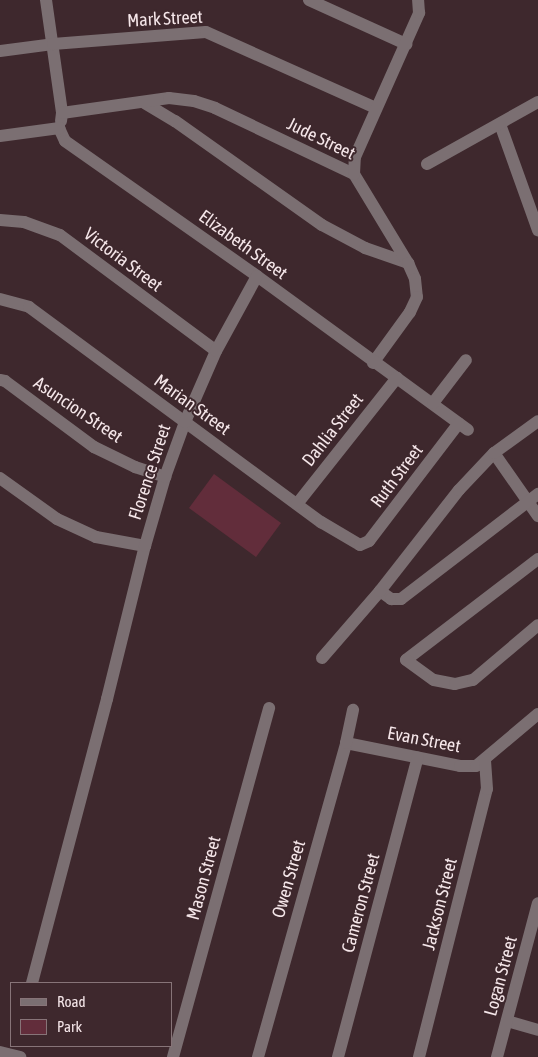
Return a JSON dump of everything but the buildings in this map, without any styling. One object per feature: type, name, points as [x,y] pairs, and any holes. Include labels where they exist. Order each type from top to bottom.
[{"type":"street","points":[[0,136],[59,128],[62,113],[46,0]]},
{"type":"street","points":[[309,0],[406,44]]},
{"type":"street","points":[[354,174],[355,157],[419,13],[418,0]]},
{"type":"street","name":"Mark Street","points":[[0,51],[53,44],[206,32],[376,108]]},
{"type":"street","name":"Jude Street","points":[[62,113],[169,98],[194,101],[208,105],[354,174],[408,263],[415,279],[416,297],[410,312],[373,363]]},
{"type":"street","points":[[143,102],[175,121],[322,225],[365,248],[408,263]]},
{"type":"street","points":[[427,164],[538,102]]},
{"type":"street","points":[[500,124],[538,230]]},
{"type":"street","name":"Elizabeth Street","points":[[59,128],[65,141],[257,276],[373,363],[434,403],[463,426]]},
{"type":"street","name":"Victoria Street","points":[[0,220],[24,222],[60,235],[216,351]]},
{"type":"street","name":"Florence Street","points":[[32,982],[107,699],[144,546],[165,478],[185,422],[216,351],[257,276]]},
{"type":"street","name":"Marian Street","points":[[0,299],[29,307],[297,504],[350,541],[360,545]]},
{"type":"street","points":[[434,403],[466,360]]},
{"type":"street","name":"Dahlia Street","points":[[297,504],[396,378]]},
{"type":"street","name":"Asuncion Street","points":[[0,380],[5,381],[94,447],[135,467],[165,478]]},
{"type":"street","points":[[322,658],[380,591],[459,490],[494,453],[538,421]]},
{"type":"street","name":"Ruth Street","points":[[360,545],[369,541],[463,426]]},
{"type":"street","points":[[494,453],[538,516]]},
{"type":"street","points":[[0,478],[57,519],[96,537],[144,546]]},
{"type":"street","points":[[380,591],[391,599],[401,599],[538,494]]},
{"type":"street","points":[[538,559],[406,660],[434,680],[455,684],[473,680],[538,625]]},
{"type":"street","name":"Mason Street","points":[[173,1057],[268,708]]},
{"type":"street","name":"Owen Street","points":[[258,1057],[346,743],[353,710]]},
{"type":"street","name":"Evan Street","points":[[346,743],[460,766],[476,766],[538,714]]},
{"type":"street","name":"Cameron Street","points":[[338,1057],[418,757]]},
{"type":"street","name":"Jackson Street","points":[[419,1057],[488,789],[485,759]]},
{"type":"street","name":"Logan Street","points":[[497,1057],[507,1021],[532,954],[538,903]]},
{"type":"street","points":[[507,1021],[538,1030]]},
{"type":"street","points":[[0,1052],[16,1053]]},
{"type":"green space","points":[[214,474],[281,523],[256,557],[189,508]]}]
